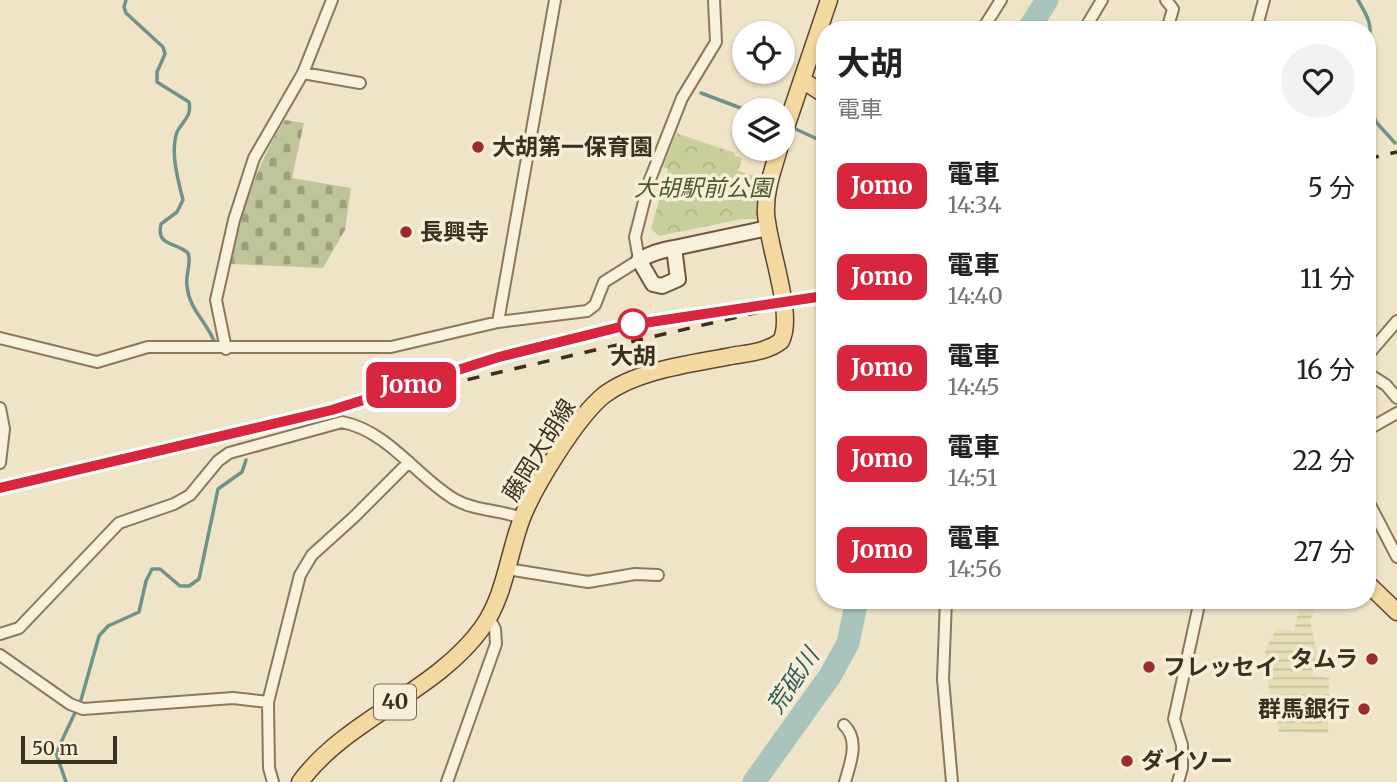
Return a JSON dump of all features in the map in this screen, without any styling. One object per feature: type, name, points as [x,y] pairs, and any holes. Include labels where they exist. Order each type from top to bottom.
[{"type":"main road","points":[[822,21],[829,0]]},
{"type":"main road","points":[[795,101],[816,39]]},
{"type":"main road","points":[[802,80],[816,89]]},
{"type":"main road","name":"藤岡大胡線","points":[[300,782],[326,752],[450,660],[488,618],[522,519],[582,419],[612,390],[675,368],[766,349],[781,341],[786,317],[768,228],[767,194],[776,161]]},
{"type":"main road","points":[[674,248],[679,274],[671,284],[653,284],[639,260],[674,248],[768,228]]},
{"type":"main road","points":[[1376,592],[1397,612]]},
{"type":"street","points":[[226,349],[216,300],[234,220],[256,153],[303,73],[332,0]]},
{"type":"street","points":[[498,322],[555,0]]},
{"type":"street","points":[[0,338],[93,362],[148,347],[391,347],[498,322],[587,311],[596,305],[604,282],[639,260],[635,237],[649,182],[686,89],[716,42],[714,0]]},
{"type":"street","points":[[988,21],[1001,0]]},
{"type":"street","points":[[1089,21],[1102,0]]},
{"type":"street","points":[[1166,0],[1173,9],[1170,21]]},
{"type":"street","points":[[1258,21],[1264,0]]},
{"type":"street","points":[[303,73],[359,83]]},
{"type":"street","points":[[1376,346],[1397,321]]},
{"type":"street","points":[[1376,379],[1386,385],[1397,398]]},
{"type":"street","points":[[0,408],[4,429],[0,463]]},
{"type":"street","points":[[1376,425],[1397,413]]},
{"type":"street","points":[[0,634],[19,628],[118,523],[182,501],[198,489],[218,461],[237,449],[342,422],[384,442],[456,500],[522,519]]},
{"type":"street","points":[[273,782],[269,768],[268,702],[307,560],[409,462]]},
{"type":"street","points":[[1376,516],[1397,557]]},
{"type":"street","points":[[507,569],[588,582],[635,574],[658,575]]},
{"type":"street","points":[[946,609],[943,679],[952,782]]},
{"type":"street","points":[[1178,782],[1182,768],[1182,745],[1174,719],[1198,609]]},
{"type":"street","points":[[447,782],[496,644],[495,629],[488,618]]},
{"type":"street","points":[[0,655],[71,704],[83,709],[233,698],[268,702]]},
{"type":"street","points":[[844,725],[851,734],[853,747],[845,782]]},
{"type":"shaded area","points":[[1299,609],[1316,609],[1310,620],[1317,654],[1312,676],[1329,678],[1328,734],[1279,732],[1271,705],[1265,651],[1275,631],[1280,628],[1294,631]]},
{"type":"green space","points":[[285,120],[304,123],[292,178],[351,188],[345,230],[323,268],[231,264],[251,190],[265,155]]},
{"type":"green space","name":"大胡駅前公園","points":[[676,133],[732,152],[732,161],[741,161],[738,171],[763,178],[758,219],[742,219],[659,236],[651,229],[668,169],[663,167]]},
{"type":"waterway","points":[[126,0],[126,13],[163,47],[165,54],[157,72],[157,82],[189,102],[188,115],[177,132],[174,148],[183,200],[177,212],[161,224],[160,231],[164,240],[188,253],[188,294],[214,341]]},
{"type":"waterway","name":"荒砥川","points":[[1034,21],[1047,0]]},
{"type":"waterway","points":[[1358,0],[1368,21]]},
{"type":"waterway","points":[[701,93],[732,105]]},
{"type":"waterway","points":[[1376,122],[1395,143]]},
{"type":"waterway","points":[[795,129],[816,138]]},
{"type":"waterway","points":[[66,782],[56,753],[81,700],[99,636],[108,626],[139,612],[146,581],[152,569],[160,569],[180,586],[189,586],[199,579],[218,489],[242,472],[246,460]]},
{"type":"waterway","name":"荒砥川","points":[[754,782],[830,676],[848,643],[855,609]]},
{"type":"railway","points":[[1376,157],[1397,152]]},
{"type":"railway","points":[[0,488],[816,299]]},
{"type":"railway","points":[[409,385],[499,357],[624,326],[746,308]]},
{"type":"train","name":"Jomo","points":[[0,488],[332,410],[499,357],[624,326],[816,297]]},
{"type":"place","name":"大胡第一保育園","points":[[478,147]]},
{"type":"place","name":"長興寺","points":[[406,232]]},
{"type":"place","name":"大胡","points":[[633,324]]},
{"type":"place","name":"タムラ","points":[[1372,659]]},
{"type":"place","name":"フレッセイ","points":[[1149,667]]},
{"type":"place","name":"群馬銀行","points":[[1364,709]]},
{"type":"place","name":"ダイソー","points":[[1127,761]]}]
